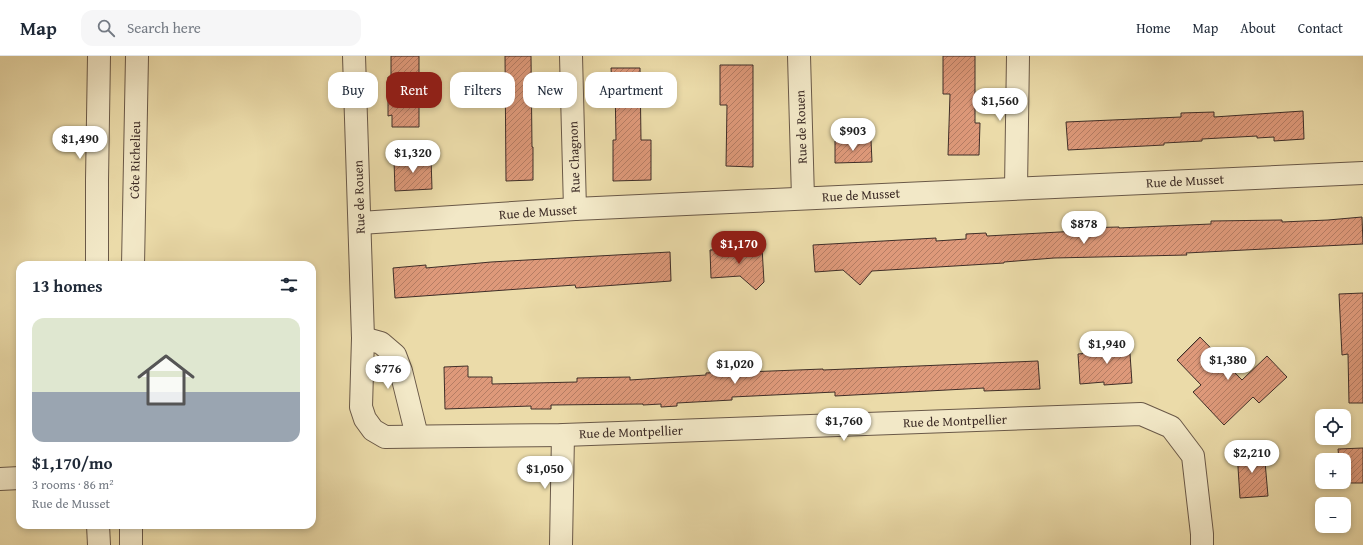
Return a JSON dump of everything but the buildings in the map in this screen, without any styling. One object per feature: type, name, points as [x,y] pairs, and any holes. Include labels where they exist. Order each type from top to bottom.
[{"type":"street","points":[[97,261],[99,56]]},
{"type":"street","name":"Côte Richelieu","points":[[133,261],[137,56]]},
{"type":"street","name":"Rue de Rouen","points":[[354,56],[363,338],[361,407],[365,420],[373,430],[384,437],[417,436]]},
{"type":"street","name":"Rue Chagnon","points":[[571,56],[575,209]]},
{"type":"street","name":"Rue de Rouen","points":[[799,56],[803,198]]},
{"type":"street","points":[[1016,188],[1018,56]]},
{"type":"street","name":"Rue de Musset","points":[[360,223],[575,209],[1363,173]]},
{"type":"street","points":[[363,338],[381,343],[395,355],[401,371],[417,436]]},
{"type":"street","name":"Rue de Montpellier","points":[[417,436],[563,435],[1141,414],[1172,427],[1193,456],[1202,545]]},
{"type":"street","name":"Rue de Montpellier","points":[[561,545],[563,435]]},
{"type":"street","points":[[0,479],[16,478]]},
{"type":"street","points":[[98,529],[99,545]]},
{"type":"street","points":[[131,529],[131,545]]}]
